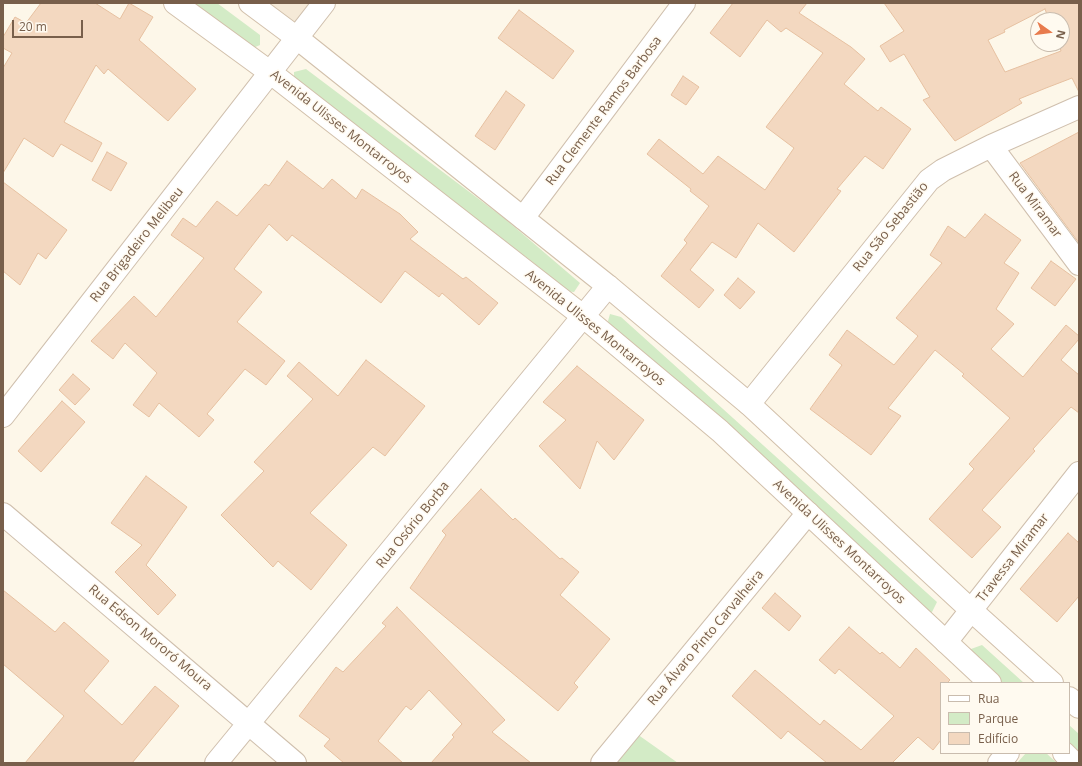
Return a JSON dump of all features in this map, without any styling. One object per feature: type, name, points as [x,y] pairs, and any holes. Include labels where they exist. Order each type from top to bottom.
[{"type":"street","name":"Avenida Ulisses Montarroyos","points":[[175,3],[271,73],[584,317],[720,431],[989,682]]},
{"type":"street","points":[[250,3],[297,38],[608,286],[749,404],[972,611],[1051,682]]},
{"type":"street","name":"Rua Brigadeiro Melibeu","points":[[3,416],[324,3]]},
{"type":"street","name":"Rua Clemente Ramos Barbosa","points":[[523,218],[684,3]]},
{"type":"street","name":"Rua São Sebastião","points":[[749,404],[929,180],[943,170],[991,146],[1079,107]]},
{"type":"street","name":"Rua Miramar","points":[[991,146],[1079,264]]},
{"type":"street","name":"Rua Osório Borba","points":[[216,763],[608,286]]},
{"type":"street","name":"Travessa Miramar","points":[[946,642],[972,611],[1079,473]]},
{"type":"street","name":"Rua Álvaro Pinto Carvalheira","points":[[602,763],[808,513]]},
{"type":"street","name":"Rua Edson Mororó Moura","points":[[3,514],[250,723],[295,763]]},
{"type":"street","points":[[1070,699],[1079,707]]},
{"type":"street","points":[[999,763],[1007,754]]},
{"type":"street","points":[[1065,754],[1074,763]]},
{"type":"shaded area","points":[[270,3],[315,3],[298,24]]},
{"type":"green space","points":[[188,3],[217,3],[260,35],[260,45],[253,48]]},
{"type":"green space","points":[[306,69],[504,218],[580,283],[574,292],[565,291],[534,263],[294,80],[294,72]]},
{"type":"green space","points":[[610,314],[621,317],[937,602],[931,614],[610,330],[608,321]]},
{"type":"green space","points":[[982,645],[1023,682],[996,682],[971,660],[971,649]]},
{"type":"green space","points":[[1070,726],[1079,734],[1079,756],[1070,748]]},
{"type":"green space","points":[[637,734],[678,763],[616,763]]},
{"type":"green space","points":[[1025,754],[1047,754],[1057,763],[1017,763]]},
{"type":"building","points":[[41,3],[95,3],[120,19],[129,3],[153,17],[139,40],[196,89],[168,121],[108,69],[104,74],[96,65],[64,122],[102,143],[92,162],[61,144],[53,157],[24,138],[3,173],[3,68],[12,53],[3,48],[3,37],[15,17],[26,23]]},
{"type":"building","points":[[733,3],[807,3],[799,13],[851,47],[865,59],[844,84],[878,111],[881,107],[911,129],[883,169],[865,156],[837,189],[841,191],[794,252],[758,223],[736,258],[712,242],[690,270],[714,290],[699,308],[661,276],[687,243],[684,240],[709,206],[690,191],[691,189],[647,154],[659,139],[703,174],[718,156],[765,190],[794,148],[766,127],[823,53],[786,28],[781,32],[767,20],[740,57],[710,33]]},
{"type":"building","points":[[884,3],[1079,3],[1079,92],[1072,78],[1046,88],[1019,99],[1022,103],[955,141],[923,100],[930,97],[904,54],[890,62],[880,46],[904,31]]},
{"type":"building","points":[[519,10],[574,51],[553,79],[498,38]]},
{"type":"building","points":[[683,76],[699,87],[686,105],[671,95]]},
{"type":"building","points":[[506,91],[525,105],[495,150],[475,136]]},
{"type":"building","points":[[1079,132],[1079,243],[1020,163]]},
{"type":"building","points":[[107,152],[127,163],[111,191],[92,180]]},
{"type":"building","points":[[287,161],[323,189],[332,179],[356,199],[362,189],[400,214],[418,232],[410,239],[463,279],[466,277],[498,303],[479,325],[442,293],[439,297],[405,271],[381,303],[292,235],[287,241],[269,224],[234,269],[262,292],[237,322],[285,361],[266,385],[245,369],[207,414],[214,420],[199,437],[159,403],[149,417],[133,405],[157,373],[125,343],[113,359],[91,341],[134,296],[156,317],[204,258],[171,235],[183,218],[196,227],[217,201],[237,216],[265,184],[269,186]]},
{"type":"building","points":[[3,182],[67,230],[46,259],[38,253],[20,285],[3,271]]},
{"type":"building","points":[[985,214],[1021,240],[1004,263],[1019,273],[996,309],[1014,324],[991,349],[1023,377],[1066,325],[1079,336],[1079,339],[1061,360],[1079,375],[1079,413],[1071,407],[1033,449],[1035,451],[982,510],[1001,527],[972,558],[929,519],[974,469],[969,464],[1010,418],[962,376],[964,374],[935,350],[888,408],[901,416],[871,455],[810,409],[842,365],[829,355],[847,330],[894,365],[918,336],[896,318],[942,263],[930,255],[948,226],[965,238]]},
{"type":"building","points":[[1051,261],[1076,279],[1055,306],[1031,288]]},
{"type":"building","points":[[738,278],[755,292],[740,309],[724,295]]},
{"type":"building","points":[[366,360],[425,406],[385,456],[373,447],[310,513],[347,545],[311,590],[278,561],[273,567],[221,515],[264,471],[254,462],[313,399],[287,376],[299,362],[338,396]]},
{"type":"building","points":[[577,366],[644,420],[614,460],[597,441],[580,489],[539,446],[566,420],[543,402]]},
{"type":"building","points":[[73,374],[90,389],[75,405],[59,390]]},
{"type":"building","points":[[62,401],[85,422],[41,472],[18,451]]},
{"type":"building","points":[[146,476],[187,507],[146,565],[176,595],[158,615],[115,572],[142,545],[111,523]]},
{"type":"building","points":[[481,489],[513,520],[515,518],[560,559],[562,558],[579,572],[560,595],[610,639],[574,683],[578,687],[558,711],[410,588],[446,535],[442,531]]},
{"type":"building","points":[[1068,533],[1079,543],[1079,596],[1057,622],[1020,589]]},
{"type":"building","points":[[3,590],[55,632],[64,622],[109,661],[84,691],[122,725],[155,686],[179,706],[132,763],[25,763],[64,716],[3,664]]},
{"type":"building","points":[[775,593],[801,616],[789,631],[762,608]]},
{"type":"building","points":[[397,607],[505,720],[492,732],[531,763],[431,763],[454,737],[452,735],[462,724],[429,690],[411,710],[406,706],[378,741],[403,763],[344,763],[324,746],[330,739],[299,716],[336,667],[343,672],[386,626],[382,623]]},
{"type":"building","points":[[849,627],[880,654],[882,652],[900,668],[916,648],[950,680],[948,682],[940,682],[940,741],[933,750],[918,737],[892,763],[827,763],[788,731],[781,739],[732,696],[755,670],[820,725],[824,720],[861,750],[894,716],[839,669],[835,674],[819,660]]}]
